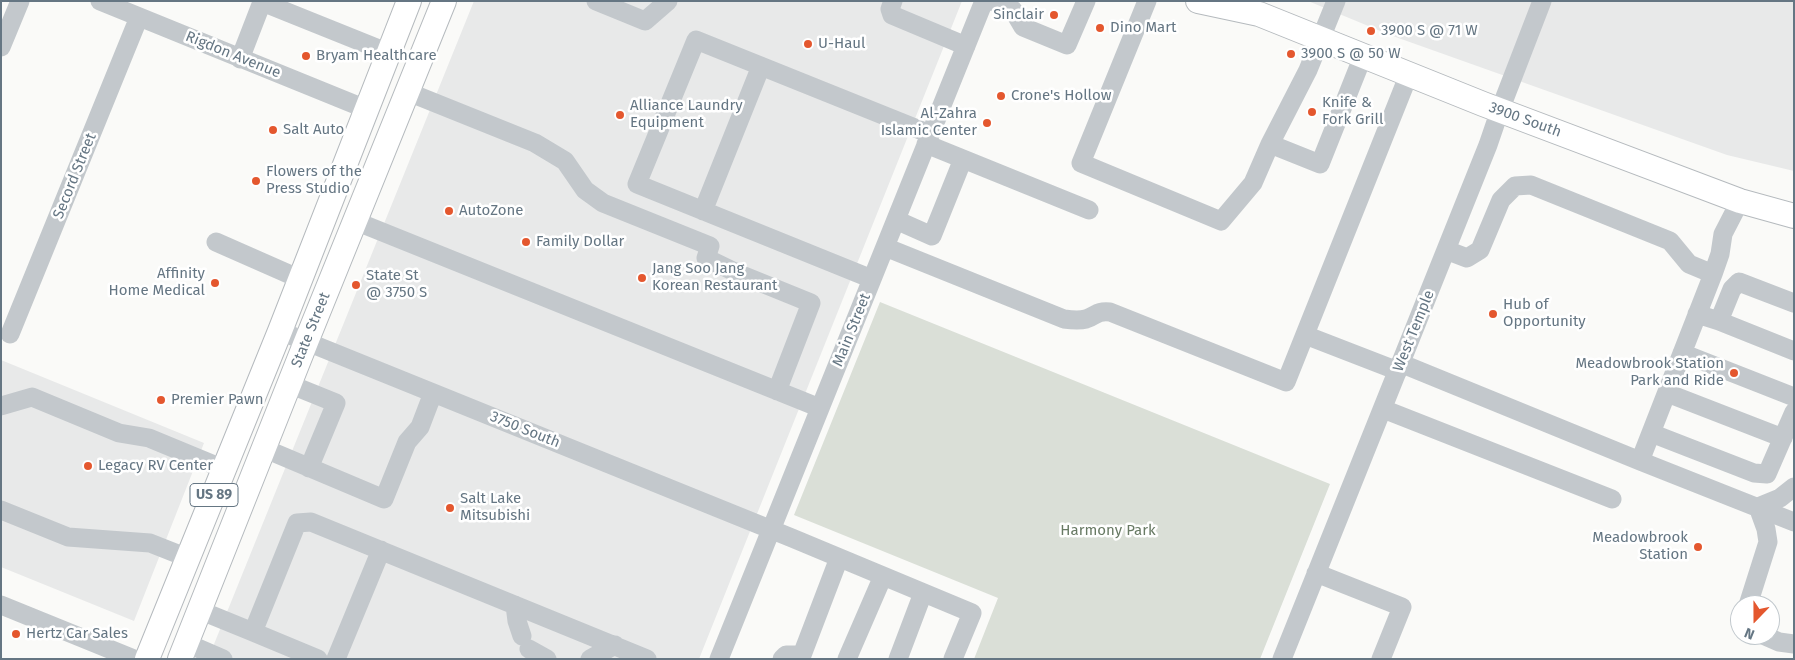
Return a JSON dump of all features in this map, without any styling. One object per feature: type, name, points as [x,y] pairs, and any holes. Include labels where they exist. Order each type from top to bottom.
[{"type":"main road","name":"State Street","points":[[147,659],[280,331],[409,1]]},
{"type":"main road","name":"State Street","points":[[183,651],[444,1]]},
{"type":"main road","name":"3900 South","points":[[1198,1],[1259,14],[1500,110],[1740,201],[1794,216]]},
{"type":"main road","name":"3900 South","points":[[1239,1],[1259,14]]},
{"type":"street","points":[[1,47],[20,1]]},
{"type":"street","name":"Rigdon Avenue","points":[[100,1],[366,109]]},
{"type":"street","points":[[596,1],[646,21],[668,1]]},
{"type":"street","points":[[894,1],[890,9],[892,15],[966,46]]},
{"type":"street","name":"Main Street","points":[[719,659],[984,1]]},
{"type":"street","points":[[992,1],[1015,5],[1022,27],[1067,45],[1086,1]]},
{"type":"street","points":[[1147,1],[1080,163],[1221,221],[1253,183],[1270,144],[1308,70],[1336,1]]},
{"type":"street","name":"West Temple","points":[[1282,659],[1488,145],[1542,1]]},
{"type":"street","points":[[240,59],[262,2],[389,53]]},
{"type":"street","name":"Secord Street","points":[[10,334],[139,18]]},
{"type":"street","points":[[872,279],[637,184],[696,40],[761,66],[928,139],[963,159],[1089,210]]},
{"type":"street","points":[[1270,144],[1320,164],[1363,56]]},
{"type":"street","points":[[704,211],[761,66]]},
{"type":"street","points":[[885,247],[1064,319],[1087,319],[1099,311],[1110,312],[1286,382],[1409,74]]},
{"type":"street","points":[[408,92],[535,143],[565,161],[585,190],[602,203],[710,246],[706,258],[737,273],[812,303],[777,391]]},
{"type":"street","points":[[896,220],[932,236],[963,159]]},
{"type":"street","points":[[1446,250],[1467,258],[1480,250],[1501,200],[1515,186],[1530,186],[1670,241],[1689,264],[1713,274]]},
{"type":"street","points":[[1640,461],[1713,274],[1720,254],[1723,234],[1740,201]]},
{"type":"street","points":[[356,221],[820,408]]},
{"type":"street","points":[[216,242],[300,279]]},
{"type":"street","points":[[1719,321],[1732,289],[1739,282],[1794,303]]},
{"type":"street","points":[[1697,314],[1794,351]]},
{"type":"street","name":"3750 South","points":[[280,331],[972,613],[953,659]]},
{"type":"street","points":[[1305,335],[1399,367],[1794,522]]},
{"type":"street","points":[[1682,353],[1794,397]]},
{"type":"street","points":[[289,384],[336,403],[309,468]]},
{"type":"street","points":[[263,448],[384,499],[407,442],[420,427],[433,393]]},
{"type":"street","points":[[1667,393],[1783,438]]},
{"type":"street","points":[[1,406],[32,397],[119,433],[149,438],[224,469]]},
{"type":"street","points":[[1383,409],[1612,499]]},
{"type":"street","points":[[1651,433],[1754,474],[1767,474],[1794,412]]},
{"type":"street","points":[[1758,507],[1780,498],[1794,487]]},
{"type":"street","points":[[1751,595],[1768,542],[1766,529],[1758,507]]},
{"type":"street","points":[[1,510],[68,537],[150,543],[188,558]]},
{"type":"street","points":[[253,632],[297,523],[311,522],[640,657]]},
{"type":"street","points":[[336,659],[381,550]]},
{"type":"street","points":[[782,659],[786,655],[806,657],[839,558]]},
{"type":"street","points":[[1316,573],[1402,607],[1381,659]]},
{"type":"street","points":[[847,659],[883,576]]},
{"type":"street","points":[[898,659],[924,593]]},
{"type":"street","points":[[1,605],[134,659]]},
{"type":"street","points":[[515,605],[517,621],[526,643],[547,659]]},
{"type":"street","points":[[199,610],[318,659]]},
{"type":"street","points":[[1780,642],[1794,644]]},
{"type":"street","points":[[590,659],[615,646]]},
{"type":"street","points":[[183,651],[223,659]]},
{"type":"shaded area","points":[[474,1],[962,1],[699,659],[208,659]]},
{"type":"shaded area","points":[[1308,1],[1794,1],[1794,171],[1727,155],[1390,35]]},
{"type":"shaded area","points":[[1,360],[204,443],[134,621],[1,567]]},
{"type":"green space","name":"Harmony Park","points":[[880,302],[1330,484],[1260,659],[974,659],[998,598],[794,515]]},
{"type":"place","name":"Sinclair","points":[[1054,15]]},
{"type":"place","name":"Dino Mart","points":[[1100,28]]},
{"type":"place","name":"3900 S @ 71 W","points":[[1371,31]]},
{"type":"place","name":"U-Haul","points":[[808,44]]},
{"type":"place","name":"3900 S @ 50 W","points":[[1291,54]]},
{"type":"place","name":"Bryam Healthcare","points":[[306,56]]},
{"type":"place","name":"Crone's Hollow","points":[[1001,96]]},
{"type":"place","name":"Knife & Fork Grill","points":[[1312,112]]},
{"type":"place","name":"Alliance Laundry Equipment","points":[[620,115]]},
{"type":"place","name":"Al-Zahra Islamic Center","points":[[987,123]]},
{"type":"place","name":"Salt Auto","points":[[273,130]]},
{"type":"place","name":"Flowers of the Press Studio","points":[[256,181]]},
{"type":"place","name":"AutoZone","points":[[449,211]]},
{"type":"place","name":"Family Dollar","points":[[526,242]]},
{"type":"place","name":"Jang Soo Jang Korean Restaurant","points":[[642,278]]},
{"type":"place","name":"Affinity Home Medical","points":[[215,283]]},
{"type":"place","name":"State St @ 3750 S","points":[[356,285]]},
{"type":"place","name":"Hub of Opportunity","points":[[1493,314]]},
{"type":"place","name":"Meadowbrook Station Park and Ride","points":[[1734,373]]},
{"type":"place","name":"Premier Pawn","points":[[161,400]]},
{"type":"place","name":"Legacy RV Center","points":[[88,466]]},
{"type":"place","name":"Salt Lake Mitsubishi","points":[[450,508]]},
{"type":"place","name":"Meadowbrook Station","points":[[1698,547]]},
{"type":"place","name":"Hertz Car Sales","points":[[16,634]]}]
